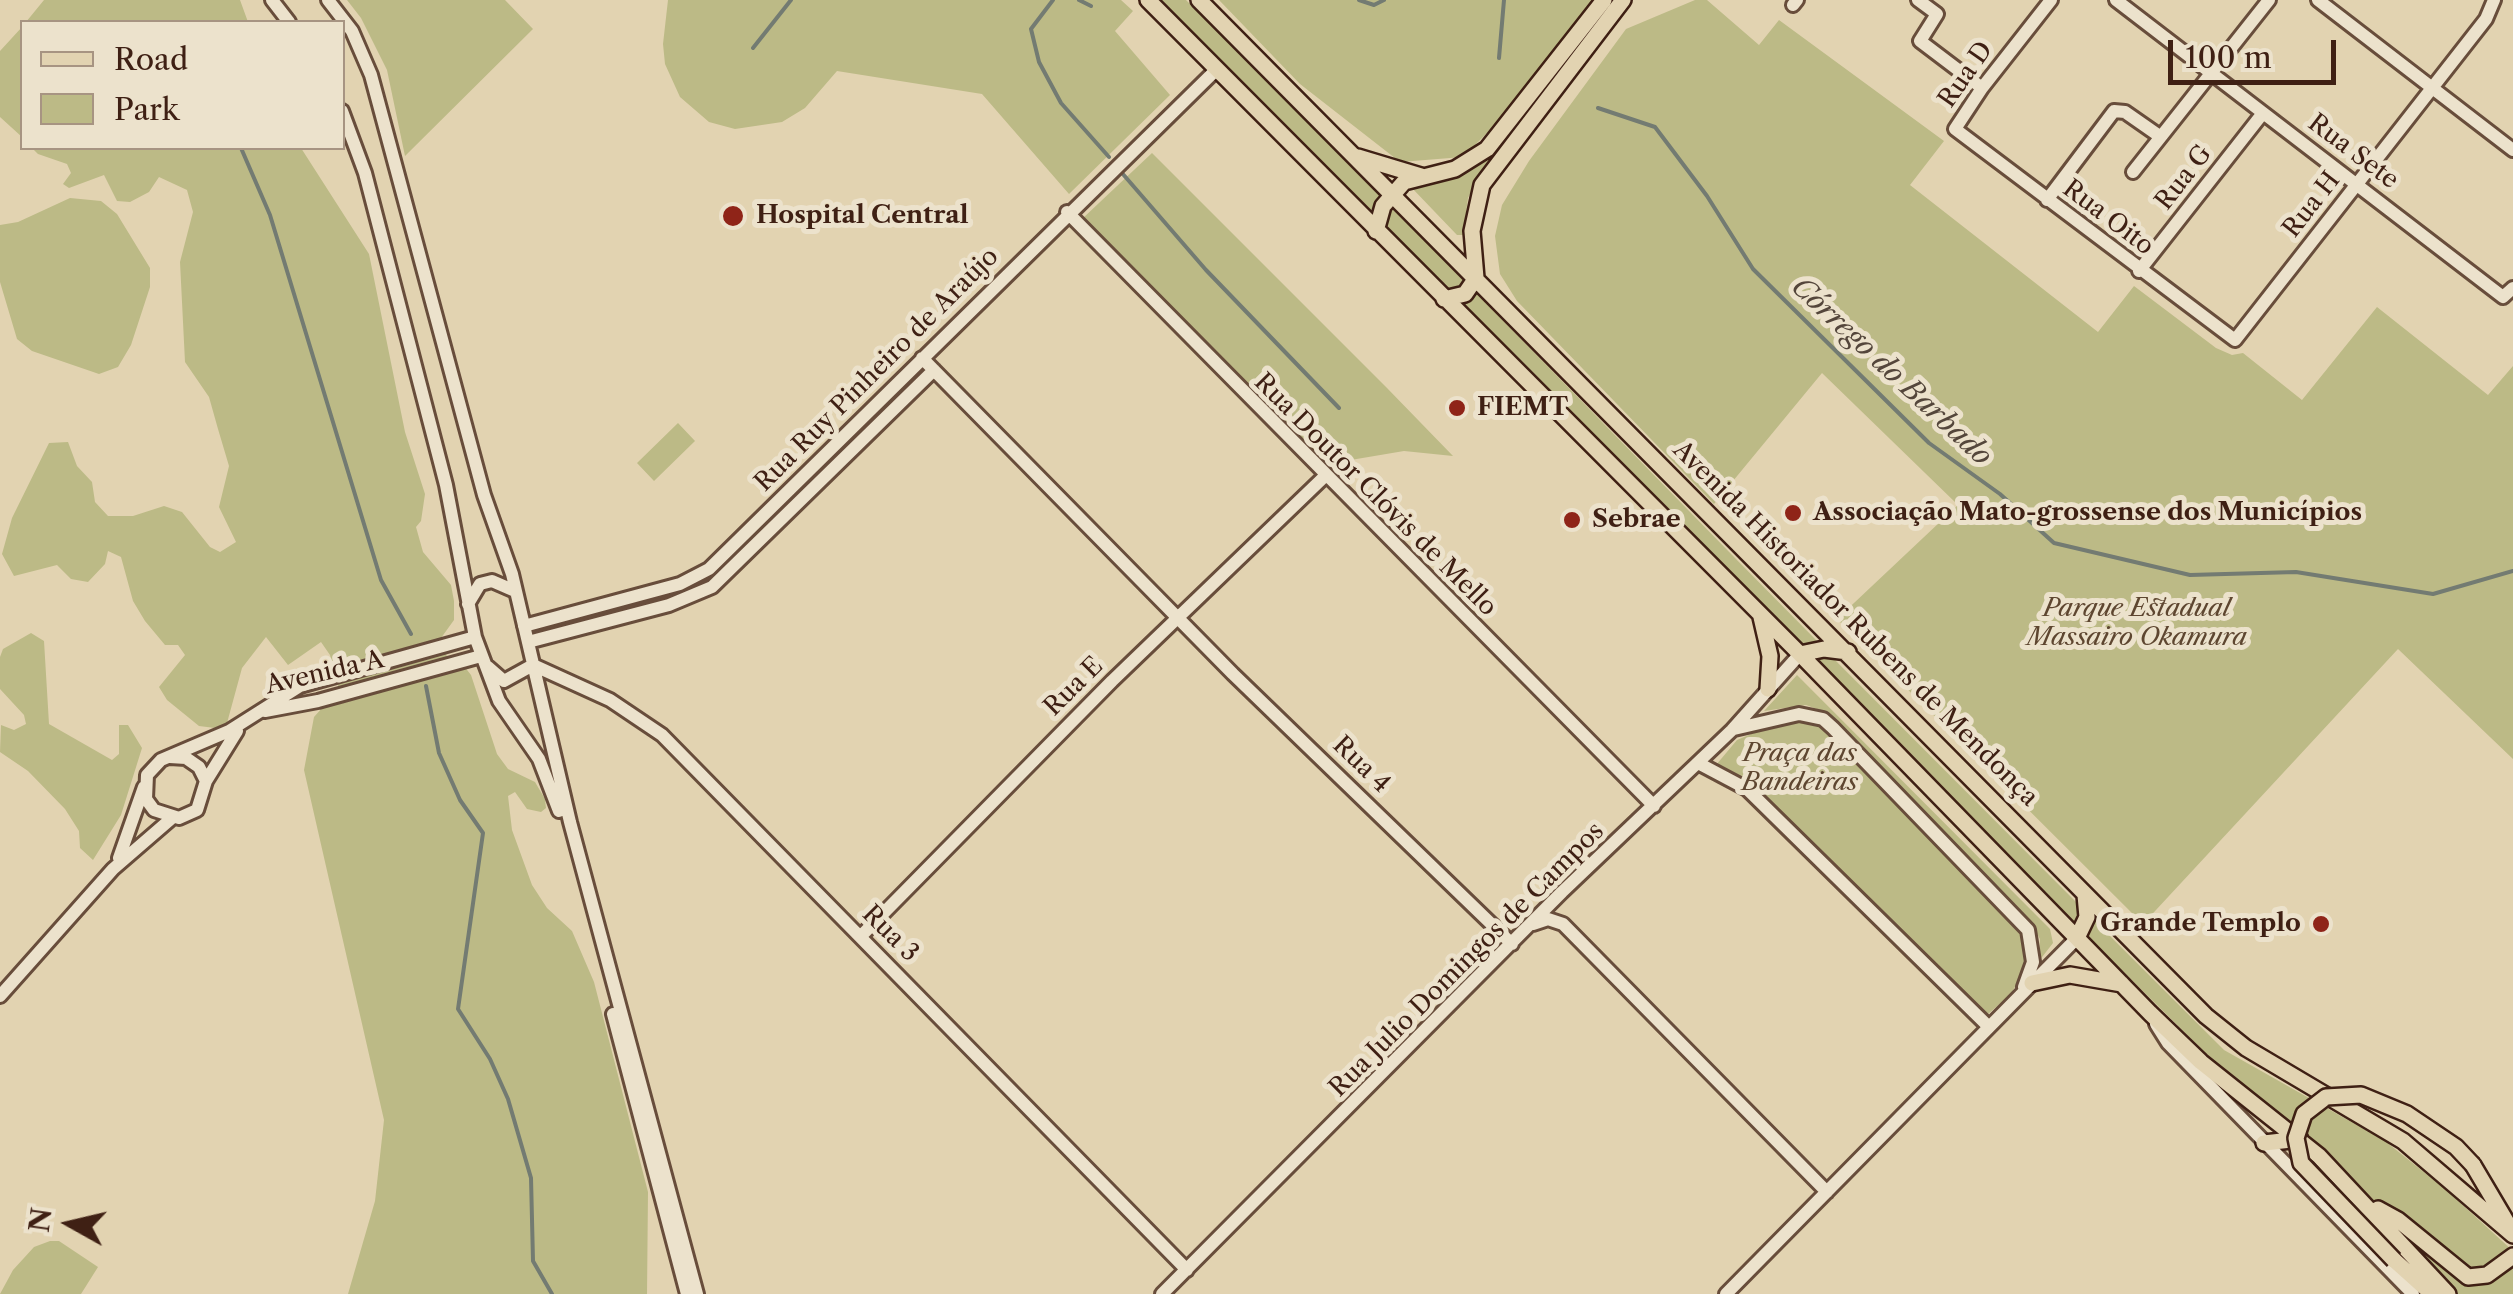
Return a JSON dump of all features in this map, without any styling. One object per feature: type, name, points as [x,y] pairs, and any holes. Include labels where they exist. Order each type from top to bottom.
[{"type":"main road","points":[[1148,0],[1800,654],[2150,1013],[2201,1062],[2300,1139],[2366,1203],[2448,1294]]},
{"type":"main road","name":"Avenida Historiador Rubens de Mendonça","points":[[1199,0],[2206,1016],[2246,1048],[2403,1141],[2513,1235]]},
{"type":"main road","points":[[1444,300],[1465,294],[1476,278],[1472,231],[1482,185],[1604,0]]},
{"type":"main road","points":[[1376,231],[1390,194],[1422,176],[1454,168],[1487,149],[1623,0]]},
{"type":"main road","points":[[1354,155],[1422,176]]},
{"type":"main road","points":[[1759,614],[1770,656],[1768,689]]},
{"type":"main road","points":[[1800,654],[1824,649],[1848,652]]},
{"type":"main road","points":[[2077,938],[2087,917],[2085,895]]},
{"type":"main road","points":[[2027,988],[2070,975],[2122,984]]},
{"type":"main road","points":[[2428,1294],[2301,1163],[2296,1138],[2304,1114],[2326,1097],[2361,1096],[2420,1121],[2473,1165],[2513,1235]]},
{"type":"main road","points":[[2264,1143],[2300,1139]]},
{"type":"main road","points":[[2495,1198],[2513,1211]]},
{"type":"main road","points":[[2366,1203],[2398,1220],[2468,1277],[2487,1275],[2513,1256]]},
{"type":"street","points":[[272,0],[287,20]]},
{"type":"street","points":[[328,0],[337,17]]},
{"type":"street","points":[[1918,0],[1937,14],[1920,41],[1982,88]]},
{"type":"street","name":"Rua D","points":[[1955,130],[1982,88],[2051,0]]},
{"type":"street","name":"Rua Sete","points":[[2116,0],[2359,182],[2503,297],[2513,288]]},
{"type":"street","points":[[2134,172],[2158,136],[2270,0]]},
{"type":"street","points":[[2318,0],[2513,150]]},
{"type":"street","name":"Rua H","points":[[2234,340],[2486,19],[2494,0]]},
{"type":"street","points":[[345,24],[352,31],[371,75],[484,495],[515,591],[697,1294]]},
{"type":"street","name":"Rua Ruy Pinheiro de Araújo","points":[[524,626],[680,584],[709,569],[1067,212],[1217,69]]},
{"type":"street","points":[[2047,200],[2114,111],[2125,112],[2158,136]]},
{"type":"street","name":"Rua G","points":[[2139,271],[2264,113]]},
{"type":"street","points":[[345,119],[365,173],[446,485],[475,636],[491,683],[539,759],[556,800],[686,1294]]},
{"type":"street","name":"Rua Oito","points":[[1955,130],[2234,340]]},
{"type":"street","name":"Rua Doutor Clóvis de Mello","points":[[1067,212],[1324,477],[1654,806]]},
{"type":"street","name":"Rua 4","points":[[922,358],[1178,617],[1512,944]]},
{"type":"street","name":"Rua Ruy Pinheiro de Araújo","points":[[528,642],[668,604],[712,587],[934,370]]},
{"type":"street","name":"Rua E","points":[[861,936],[1178,617],[1324,477]]},
{"type":"street","points":[[468,606],[472,590],[480,584],[492,581],[515,591]]},
{"type":"street","name":"Avenida A","points":[[257,712],[282,695],[319,680],[475,636]]},
{"type":"street","name":"Rua Julio Domingos de Campos","points":[[1162,1294],[1562,892],[1732,730],[1800,654]]},
{"type":"street","points":[[482,658],[494,677],[504,681],[533,665]]},
{"type":"street","name":"Avenida A","points":[[257,712],[318,701],[482,658]]},
{"type":"street","points":[[453,664],[480,673],[491,683]]},
{"type":"street","name":"Rua 3","points":[[533,665],[610,700],[662,736],[1187,1270]]},
{"type":"street","points":[[113,869],[126,844],[152,766],[229,731],[257,712]]},
{"type":"street","points":[[0,996],[113,869],[172,818],[197,810],[206,781],[236,732],[257,712]]},
{"type":"street","points":[[1732,730],[1799,714],[1813,715],[1833,728],[2028,930],[2032,962],[2027,988]]},
{"type":"street","points":[[170,757],[186,758],[199,767],[206,781]]},
{"type":"street","points":[[1698,763],[1747,789],[1989,1027]]},
{"type":"street","points":[[144,785],[154,810],[172,818]]},
{"type":"street","points":[[1562,892],[1563,924]]},
{"type":"street","points":[[1530,925],[1548,919],[1563,924],[1827,1192]]},
{"type":"street","points":[[1727,1294],[2077,938]]},
{"type":"street","points":[[2150,1013],[2168,1043],[2414,1294]]},
{"type":"green space","points":[[44,0],[240,0],[247,20],[28,20]]},
{"type":"green space","points":[[347,0],[505,0],[533,29],[405,156],[387,70],[361,18]]},
{"type":"green space","points":[[668,0],[1121,0],[1133,11],[1115,31],[1170,95],[1069,194],[982,94],[837,71],[805,108],[782,122],[735,129],[709,122],[680,97],[665,64]]},
{"type":"green space","points":[[1161,0],[1186,0],[1381,197],[1369,213]]},
{"type":"green space","points":[[1219,0],[1596,0],[1499,121],[1463,157],[1400,162],[1300,84]]},
{"type":"green space","name":"Parque Estadual Massairo Okamura","points":[[1695,0],[1707,0],[1759,45],[1779,20],[1944,141],[1910,185],[2098,332],[2134,286],[2216,348],[2232,355],[2243,353],[2302,400],[2377,307],[2488,395],[2513,366],[2513,759],[2398,649],[2143,924],[1837,619],[1958,505],[1822,373],[1714,504],[1517,301],[1500,274],[1495,236],[1502,205],[1529,161],[1626,29]]},
{"type":"green space","points":[[20,29],[20,135],[0,117],[0,51]]},
{"type":"green space","points":[[1572,53],[1482,171],[1468,198],[1463,235],[1457,235],[1411,187],[1450,176]]},
{"type":"green space","points":[[34,150],[302,150],[369,254],[405,432],[425,494],[421,521],[416,527],[423,552],[451,585],[454,601],[454,620],[441,638],[448,660],[464,666],[471,675],[497,754],[508,769],[535,782],[545,799],[546,808],[541,812],[527,809],[515,792],[508,796],[512,830],[532,885],[547,908],[572,931],[594,982],[648,1192],[647,1294],[348,1294],[375,1201],[384,1120],[304,770],[314,717],[339,689],[330,655],[321,642],[288,665],[266,637],[242,668],[227,723],[215,728],[199,726],[167,700],[159,687],[185,655],[178,645],[165,645],[145,621],[133,601],[121,557],[108,551],[105,564],[88,582],[71,579],[57,565],[14,576],[2,554],[12,518],[49,443],[68,442],[77,466],[92,482],[95,502],[108,516],[133,516],[164,506],[182,512],[210,547],[220,552],[236,542],[219,507],[229,466],[209,397],[185,362],[180,262],[193,212],[187,190],[159,177],[149,192],[130,202],[117,201],[104,175],[69,188],[63,184],[71,173],[67,164]]},
{"type":"green space","points":[[1152,153],[1453,456],[1404,451],[1327,464],[1308,448],[1082,219]]},
{"type":"green space","points":[[70,198],[101,201],[117,214],[150,268],[150,287],[131,345],[118,367],[99,374],[32,351],[17,339],[0,282],[0,225],[18,222]]},
{"type":"green space","points":[[1389,204],[1469,286],[1452,295],[1382,225]]},
{"type":"green space","points":[[1473,290],[1821,645],[1801,649],[1460,304]]},
{"type":"green space","points":[[678,423],[695,441],[654,481],[637,463]]},
{"type":"green space","points":[[31,633],[44,641],[49,724],[112,760],[119,754],[119,725],[128,725],[142,748],[121,815],[93,860],[80,848],[79,831],[65,809],[28,771],[0,752],[1,725],[14,730],[26,724],[24,715],[0,689],[0,657],[3,649]]},
{"type":"green space","points":[[1810,656],[1831,656],[2079,905],[2075,925]]},
{"type":"green space","points":[[1797,675],[2050,929],[2053,943],[2039,961],[2040,939],[2029,919],[1830,714],[1806,705],[1764,711]]},
{"type":"green space","name":"Praça das Bandeiras","points":[[1777,723],[1823,723],[2025,933],[2025,969],[2011,994],[1988,1014],[1752,786],[1716,765],[1737,740]]},
{"type":"green space","points":[[2092,918],[2224,1050],[2385,1141],[2445,1189],[2513,1251],[2513,1294],[2455,1294],[2359,1190],[2240,1087],[2084,933]]},
{"type":"green space","points":[[59,1241],[98,1267],[81,1294],[0,1294],[13,1270],[34,1247]]},
{"type":"waterway","name":"Córrego do Barbado","points":[[753,48],[791,0]]},
{"type":"waterway","points":[[1053,0],[1031,29],[1039,62],[1061,103],[1109,157]]},
{"type":"waterway","name":"Córrego do Barbado","points":[[1079,0],[1091,6]]},
{"type":"waterway","name":"Córrego do Barbado","points":[[1359,0],[1374,5],[1384,0]]},
{"type":"waterway","name":"Córrego do Barbado","points":[[1499,58],[1504,0]]},
{"type":"waterway","name":"Córrego do Barbado","points":[[1598,108],[1655,127],[1707,196],[1753,269],[1929,443],[2000,494],[2054,543],[2190,575],[2296,572],[2433,594],[2513,571]]},
{"type":"waterway","points":[[242,150],[270,215],[381,580],[411,634]]},
{"type":"waterway","points":[[1122,173],[1206,270],[1339,408]]},
{"type":"waterway","points":[[426,686],[439,753],[460,800],[483,833],[458,1009],[490,1059],[508,1099],[531,1178],[533,1261],[552,1294]]},
{"type":"place","name":"Hospital Central","points":[[733,216]]},
{"type":"place","name":"FIEMT","points":[[1457,408]]},
{"type":"place","name":"Associação Mato-grossense dos Municípios","points":[[1793,513]]},
{"type":"place","name":"Sebrae","points":[[1572,520]]},
{"type":"place","name":"Grande Templo","points":[[2321,924]]}]
